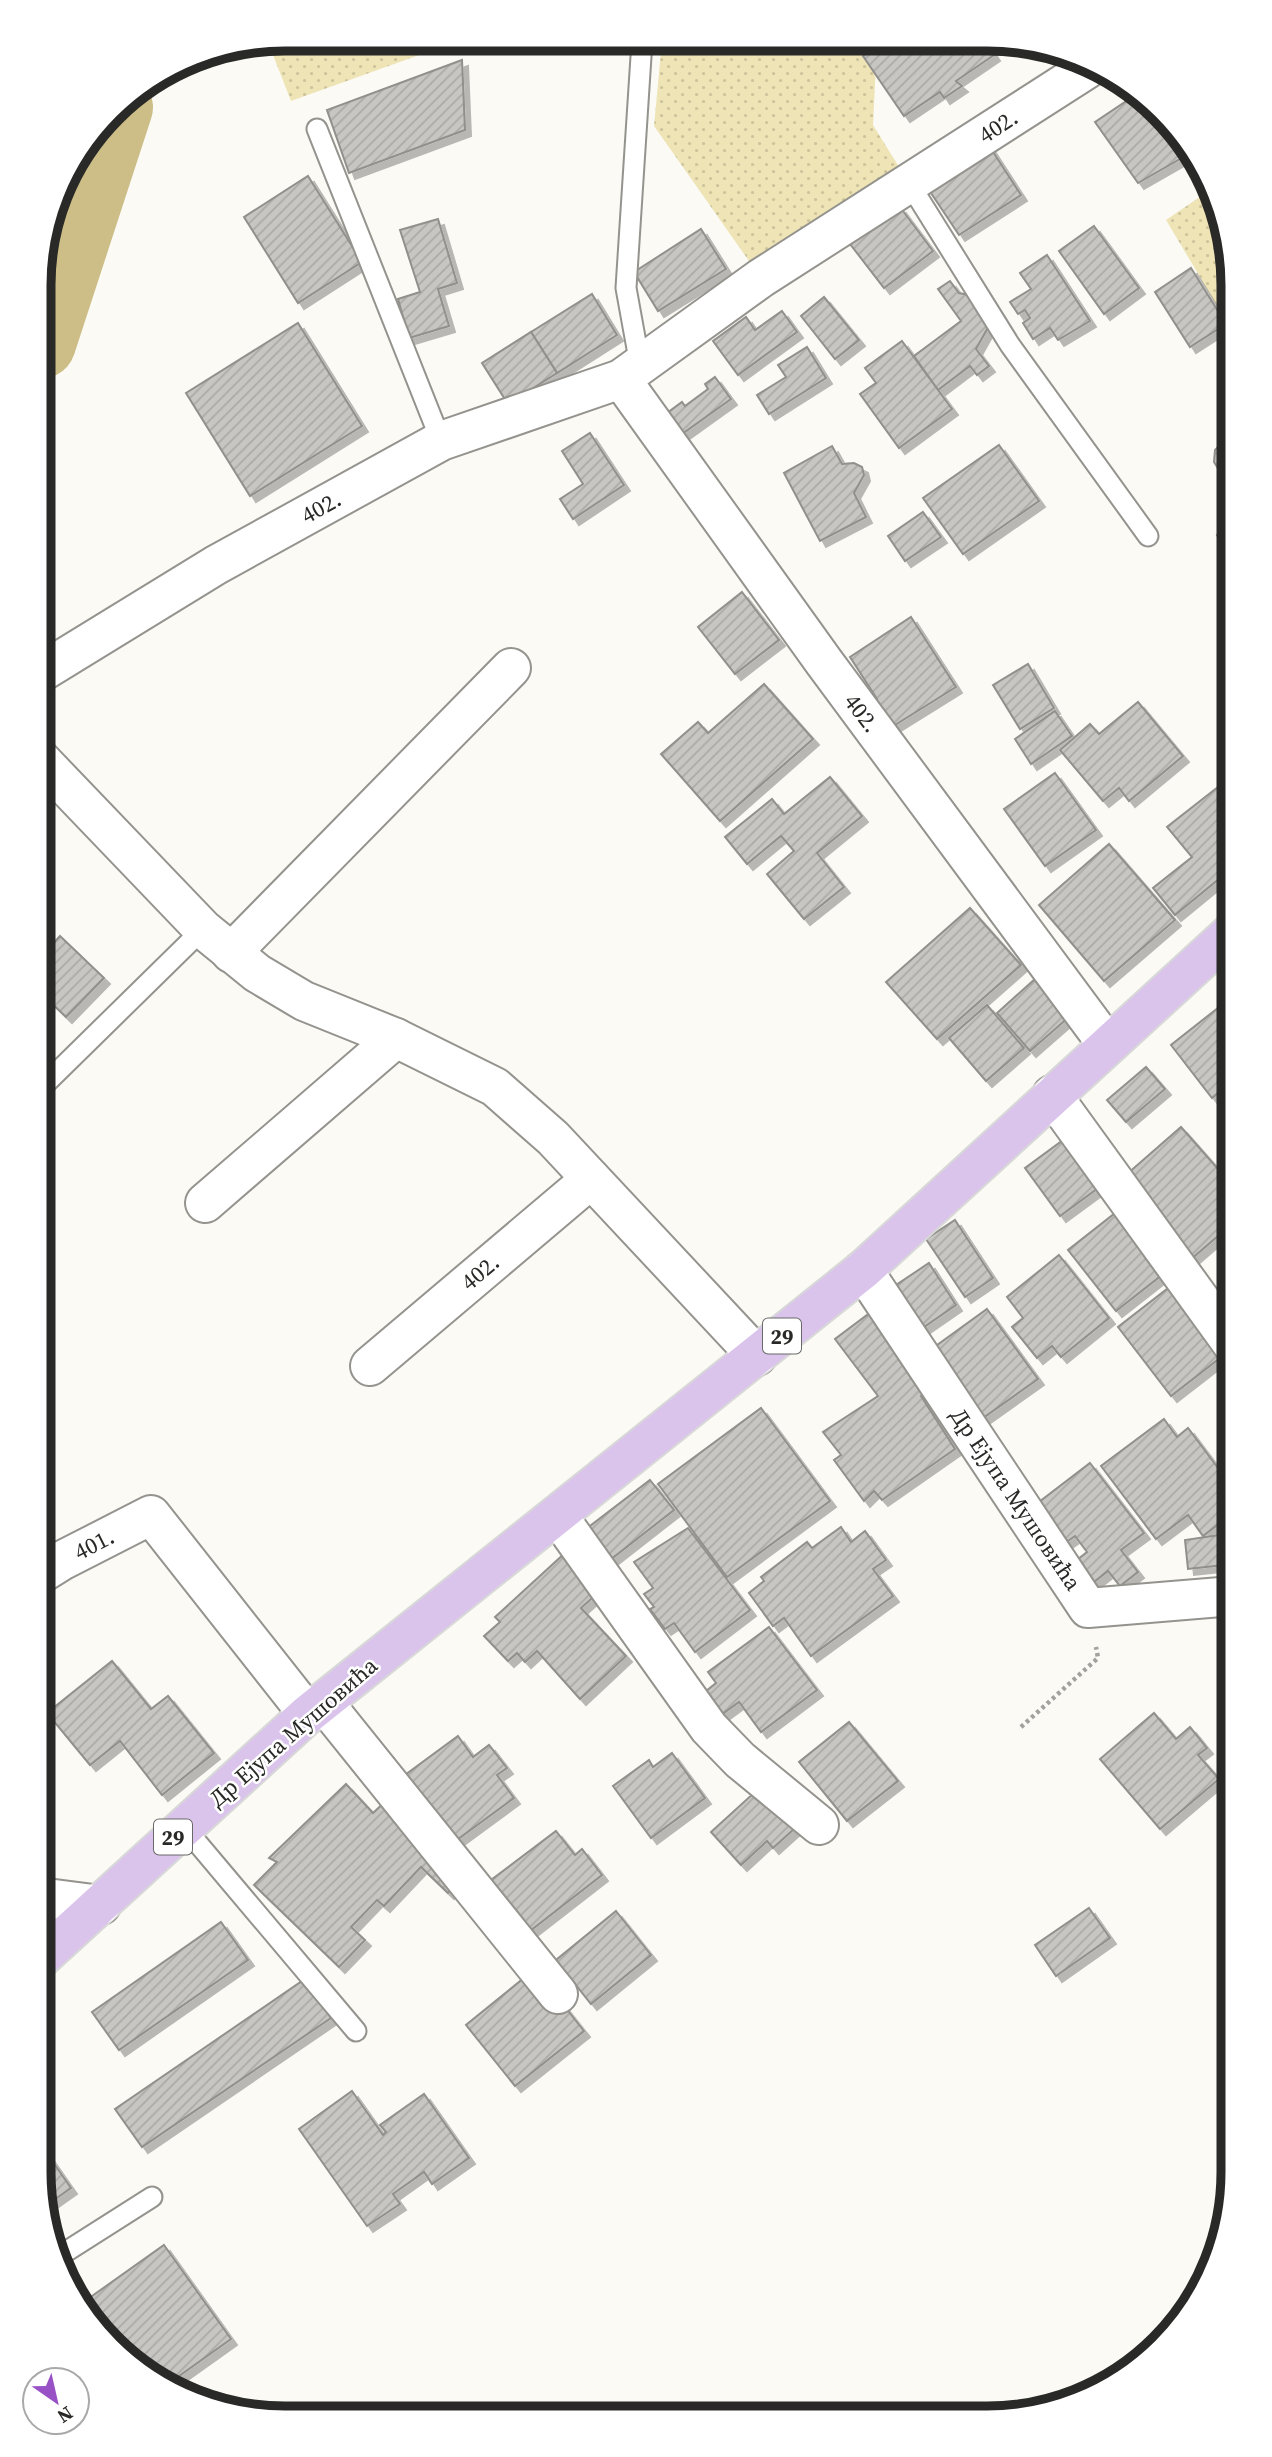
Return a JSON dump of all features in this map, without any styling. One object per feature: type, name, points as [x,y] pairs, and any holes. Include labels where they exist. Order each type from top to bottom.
[{"type":"main road","name":"Др Ејупа Мушовића","points":[[51,1949],[316,1708],[863,1270],[1107,1044],[1221,948]]},
{"type":"street","name":"402.","points":[[51,666],[216,565],[441,441],[630,372],[761,278],[1083,72]]},
{"type":"street","name":"402.","points":[[630,372],[824,662],[1107,1044]]},
{"type":"street","points":[[217,941],[511,668]]},
{"type":"street","points":[[51,769],[217,941],[257,973],[304,1001],[396,1038],[495,1087],[553,1138],[757,1356]]},
{"type":"street","points":[[205,1203],[396,1038]]},
{"type":"street","points":[[1052,1095],[1221,1328]]},
{"type":"street","name":"402.","points":[[370,1366],[591,1179]]},
{"type":"street","name":"Др Ејупа Мушовића","points":[[863,1270],[1087,1608],[1221,1597]]},
{"type":"street","name":"401.","points":[[51,1568],[151,1515],[316,1708]]},
{"type":"street","points":[[558,1516],[709,1728],[740,1760],[819,1825]]},
{"type":"street","points":[[316,1708],[558,1994]]},
{"type":"street","points":[[51,1899],[101,1905]]},
{"type":"lane","points":[[630,372],[626,288],[641,51]]},
{"type":"lane","points":[[317,129],[441,441]]},
{"type":"lane","points":[[909,183],[1010,345],[1148,536]]},
{"type":"lane","points":[[51,1081],[217,941]]},
{"type":"lane","points":[[184,1827],[356,2031]]},
{"type":"lane","points":[[65,2252],[152,2197]]},
{"type":"path","points":[[1021,1727],[1098,1658],[1087,1608]]},
{"type":"shaded area","points":[[430,51],[291,101],[272,52]]},
{"type":"shaded area","points":[[661,51],[877,51],[873,125],[909,183],[761,278],[654,126]]},
{"type":"shaded area","points":[[1203,195],[1217,239],[1221,312],[1166,220]]},
{"type":"building","points":[[870,51],[987,51],[994,55],[956,81],[962,86],[944,98],[940,92],[904,116],[863,56]]},
{"type":"building","points":[[462,60],[465,130],[349,173],[327,110]]},
{"type":"building","points":[[1129,99],[1163,130],[1183,157],[1138,183],[1095,122]]},
{"type":"building","points":[[986,141],[1021,195],[959,235],[923,181]]},
{"type":"building","points":[[308,176],[362,262],[298,303],[244,217]]},
{"type":"building","points":[[900,207],[933,251],[884,288],[850,244]]},
{"type":"building","points":[[438,219],[457,283],[438,289],[449,326],[409,338],[398,299],[420,292],[400,230]]},
{"type":"building","points":[[1094,226],[1139,288],[1104,314],[1059,251]]},
{"type":"building","points":[[701,229],[726,269],[658,311],[634,272]]},
{"type":"building","points":[[1047,255],[1090,321],[1058,340],[1050,328],[1033,339],[1023,323],[1030,318],[1025,310],[1018,314],[1010,302],[1031,289],[1020,273]]},
{"type":"building","points":[[1191,268],[1221,316],[1221,327],[1190,347],[1155,292]]},
{"type":"building","points":[[950,281],[959,293],[969,295],[990,324],[976,349],[989,366],[977,375],[970,366],[938,390],[914,356],[961,321],[938,289]]},
{"type":"building","points":[[592,294],[617,335],[557,373],[531,332]]},
{"type":"building","points":[[824,297],[859,340],[835,359],[801,316]]},
{"type":"building","points":[[782,311],[797,332],[738,375],[713,341],[746,317],[755,330]]},
{"type":"building","points":[[298,323],[362,426],[250,496],[186,393]]},
{"type":"building","points":[[531,332],[557,373],[508,404],[482,363]]},
{"type":"building","points":[[902,341],[952,409],[899,448],[860,394],[876,383],[865,368]]},
{"type":"building","points":[[807,347],[826,378],[769,414],[757,395],[786,377],[778,365]]},
{"type":"building","points":[[715,377],[731,399],[682,434],[667,413],[682,402],[685,406],[708,389],[705,384]]},
{"type":"building","points":[[590,433],[624,485],[573,519],[560,499],[583,484],[562,451]]},
{"type":"building","points":[[1221,444],[1221,473],[1214,462],[1215,450]]},
{"type":"building","points":[[999,445],[1039,501],[963,554],[923,498]]},
{"type":"building","points":[[832,446],[842,464],[854,463],[862,467],[864,475],[854,493],[866,517],[820,541],[784,473]]},
{"type":"building","points":[[923,512],[941,537],[905,561],[888,536]]},
{"type":"building","points":[[742,592],[779,640],[735,674],[698,627]]},
{"type":"building","points":[[911,617],[956,687],[887,730],[870,704],[877,699],[850,657]]},
{"type":"building","points":[[1028,664],[1054,708],[1020,729],[993,685]]},
{"type":"building","points":[[764,684],[813,739],[720,821],[661,754],[698,722],[708,733]]},
{"type":"building","points":[[1138,702],[1183,756],[1129,801],[1119,788],[1103,801],[1060,750],[1090,724],[1099,734]]},
{"type":"building","points":[[1055,711],[1072,736],[1031,764],[1015,739]]},
{"type":"building","points":[[1055,773],[1096,830],[1045,866],[1004,809]]},
{"type":"building","points":[[830,777],[862,816],[817,853],[844,887],[804,919],[767,874],[794,851],[781,836],[747,864],[725,837],[772,799],[784,814]]},
{"type":"building","points":[[1221,785],[1221,882],[1219,879],[1175,915],[1153,888],[1192,857],[1167,827]]},
{"type":"building","points":[[1109,844],[1175,920],[1104,981],[1039,905]]},
{"type":"building","points":[[970,908],[1021,965],[937,1039],[886,982]]},
{"type":"building","points":[[60,936],[104,978],[66,1017],[51,1003],[51,946]]},
{"type":"building","points":[[1035,979],[1069,1017],[1030,1051],[997,1013]]},
{"type":"building","points":[[987,1005],[1024,1048],[986,1081],[949,1038]]},
{"type":"building","points":[[1221,1005],[1221,1091],[1212,1098],[1171,1045]]},
{"type":"building","points":[[1146,1067],[1165,1089],[1126,1122],[1107,1100]]},
{"type":"building","points":[[1181,1127],[1221,1172],[1221,1233],[1189,1261],[1119,1181]]},
{"type":"building","points":[[1070,1135],[1105,1183],[1060,1216],[1025,1168]]},
{"type":"building","points":[[1119,1210],[1167,1271],[1116,1311],[1068,1250]]},
{"type":"building","points":[[955,1220],[993,1278],[965,1297],[926,1239]]},
{"type":"building","points":[[1059,1255],[1109,1318],[1061,1357],[1052,1346],[1037,1358],[1012,1327],[1023,1318],[1007,1297]]},
{"type":"building","points":[[929,1263],[956,1305],[924,1327],[896,1285]]},
{"type":"building","points":[[1176,1282],[1221,1341],[1221,1357],[1171,1396],[1118,1327]]},
{"type":"building","points":[[879,1306],[936,1386],[921,1396],[955,1449],[882,1500],[874,1491],[864,1501],[834,1460],[841,1455],[823,1432],[878,1396],[835,1339]]},
{"type":"building","points":[[987,1309],[1038,1379],[983,1418],[933,1348]]},
{"type":"building","points":[[761,1408],[830,1501],[727,1577],[658,1484]]},
{"type":"building","points":[[1164,1419],[1177,1437],[1188,1428],[1221,1472],[1221,1522],[1203,1536],[1188,1515],[1156,1539],[1101,1466]]},
{"type":"building","points":[[1090,1463],[1144,1533],[1121,1550],[1138,1572],[1120,1586],[1108,1571],[1094,1582],[1077,1560],[1087,1552],[1075,1536],[1055,1550],[1026,1512]]},
{"type":"building","points":[[650,1480],[674,1510],[610,1560],[586,1529]]},
{"type":"building","points":[[841,1527],[851,1542],[865,1531],[886,1560],[873,1569],[893,1596],[811,1656],[784,1618],[773,1626],[749,1593],[764,1581],[761,1577],[807,1542],[812,1548]]},
{"type":"building","points":[[688,1528],[750,1610],[695,1652],[674,1623],[665,1629],[650,1609],[654,1607],[644,1594],[653,1588],[634,1562]]},
{"type":"building","points":[[1221,1535],[1221,1565],[1188,1569],[1185,1540]]},
{"type":"building","points":[[565,1553],[600,1591],[581,1608],[626,1656],[580,1699],[537,1651],[525,1662],[517,1653],[508,1661],[484,1636],[500,1622],[495,1617]]},
{"type":"building","points":[[769,1627],[817,1690],[761,1732],[739,1702],[717,1718],[700,1696],[716,1683],[708,1672]]},
{"type":"building","points":[[112,1661],[151,1709],[168,1696],[214,1753],[162,1795],[120,1741],[90,1765],[51,1718],[51,1710]]},
{"type":"building","points":[[1154,1713],[1176,1739],[1190,1727],[1207,1748],[1198,1755],[1219,1779],[1160,1829],[1100,1759]]},
{"type":"building","points":[[849,1722],[898,1781],[847,1821],[799,1762]]},
{"type":"building","points":[[458,1736],[473,1757],[489,1745],[507,1768],[497,1775],[514,1798],[454,1842],[405,1775]]},
{"type":"building","points":[[672,1753],[705,1798],[651,1838],[613,1786],[649,1760],[653,1767]]},
{"type":"building","points":[[767,1781],[803,1821],[773,1848],[767,1841],[741,1865],[711,1832]]},
{"type":"building","points":[[346,1784],[373,1813],[388,1799],[458,1882],[448,1893],[421,1867],[384,1906],[377,1900],[351,1927],[365,1940],[339,1967],[254,1885],[277,1862],[269,1858]]},
{"type":"building","points":[[556,1831],[575,1855],[582,1849],[602,1875],[530,1931],[491,1880]]},
{"type":"building","points":[[1089,1908],[1110,1938],[1056,1976],[1035,1945]]},
{"type":"building","points":[[616,1911],[651,1955],[591,2004],[556,1960]]},
{"type":"building","points":[[221,1922],[248,1960],[119,2050],[92,2012]]},
{"type":"building","points":[[535,1969],[584,2031],[515,2086],[466,2025]]},
{"type":"building","points":[[305,1979],[331,2018],[142,2147],[115,2109]]},
{"type":"building","points":[[352,2091],[383,2135],[386,2132],[380,2125],[424,2094],[469,2158],[432,2184],[424,2172],[393,2194],[400,2204],[367,2226],[299,2129]]},
{"type":"building","points":[[51,2159],[71,2188],[53,2201]]},
{"type":"building","points":[[164,2245],[231,2339],[175,2379],[130,2348],[109,2327],[88,2299]]},
{"type":"waterway","points":[[51,309],[110,129]]}]
